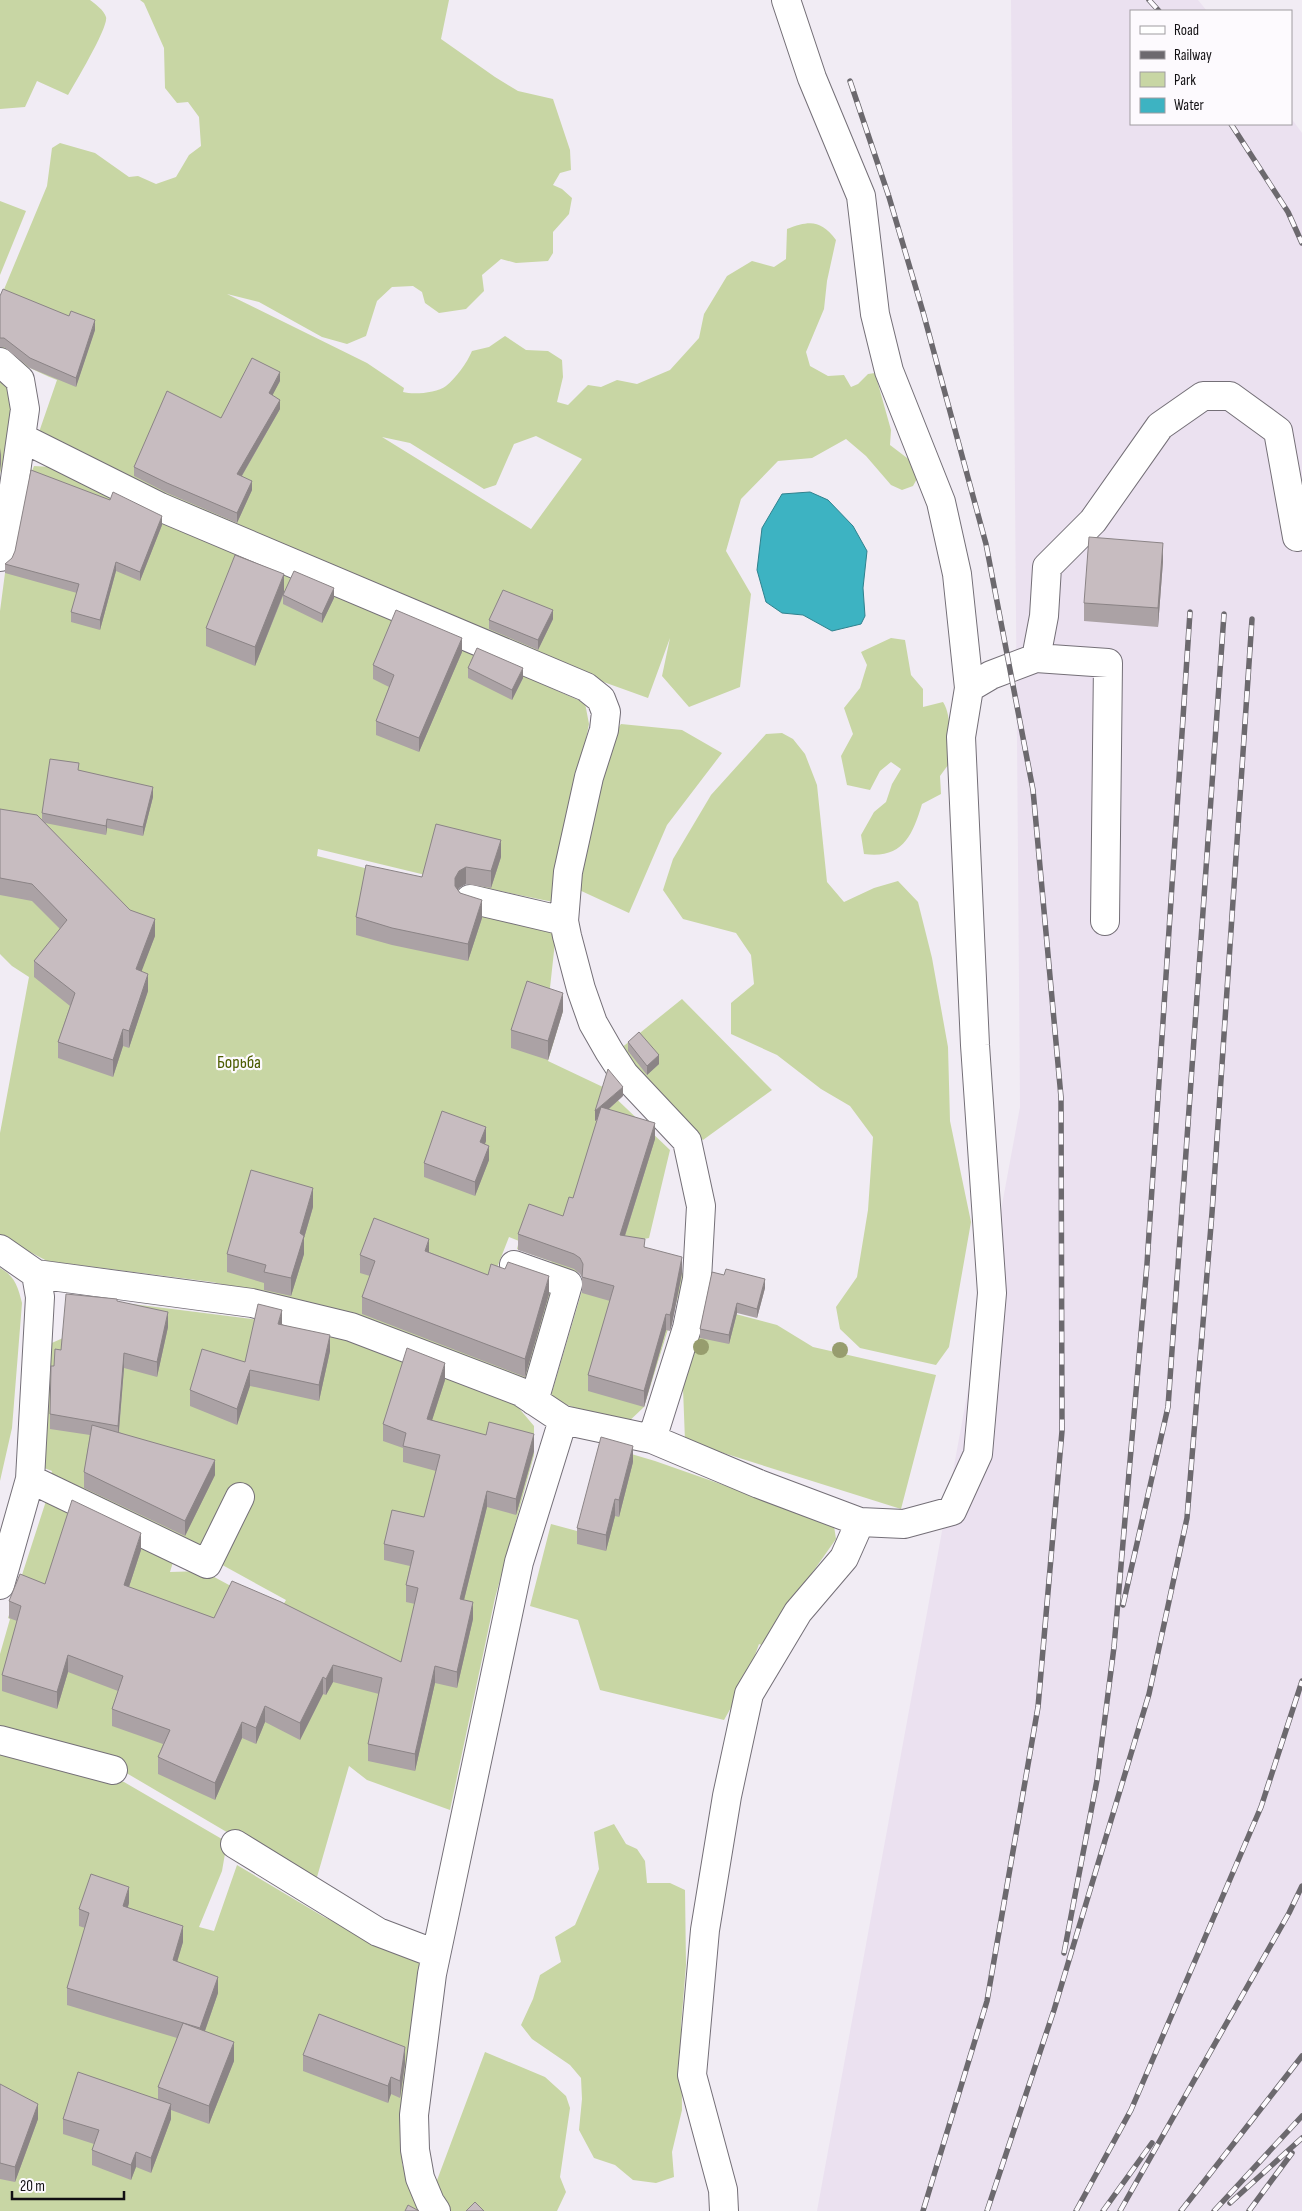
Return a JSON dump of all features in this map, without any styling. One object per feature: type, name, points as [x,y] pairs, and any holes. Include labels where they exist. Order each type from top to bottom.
[{"type":"street","points":[[0,1250],[36,1274],[252,1303],[351,1328],[521,1392],[563,1420],[652,1439],[759,1484],[860,1522],[904,1524],[952,1512],[978,1454],[992,1293],[975,1045],[961,737],[970,688],[958,574],[941,502],[889,371],[875,314],[861,196],[812,78],[786,0]]},
{"type":"street","points":[[0,362],[20,380],[25,408],[22,438],[0,557]]},
{"type":"street","points":[[1036,658],[1044,616],[1047,568],[1093,521],[1160,426],[1203,396],[1230,396],[1278,432],[1297,538]]},
{"type":"street","points":[[22,438],[160,507],[586,687],[601,699],[606,712],[604,730],[589,776],[568,872],[564,921],[581,988],[593,1023],[624,1074],[687,1141],[701,1206],[697,1279],[687,1328],[652,1439]]},
{"type":"street","points":[[970,688],[991,675],[1036,658],[1108,663],[1105,922]]},
{"type":"street","points":[[470,899],[564,921]]},
{"type":"street","points":[[511,1264],[568,1284],[534,1401]]},
{"type":"street","points":[[0,1585],[30,1479],[40,1296],[36,1274]]},
{"type":"street","points":[[436,2211],[420,2178],[415,2150],[414,2115],[436,1954],[519,1562],[563,1420]]},
{"type":"street","points":[[30,1479],[207,1564],[240,1497]]},
{"type":"street","points":[[724,2211],[723,2190],[692,2075],[705,1930],[727,1796],[749,1694],[798,1612],[844,1558],[860,1522]]},
{"type":"street","points":[[0,1740],[113,1770]]},
{"type":"street","points":[[235,1844],[378,1932],[436,1954]]},
{"type":"shaded area","points":[[1011,0],[1198,0],[1206,10],[1130,10],[1130,125],[1292,125],[1292,119],[1302,133],[1302,2211],[817,2211],[1020,1107]]},
{"type":"green space","points":[[0,0],[90,0],[103,12],[106,22],[91,55],[68,95],[37,81],[25,107],[0,109]]},
{"type":"green space","points":[[140,0],[449,0],[441,39],[518,91],[553,99],[570,150],[571,170],[560,173],[553,185],[562,189],[572,198],[569,214],[553,232],[553,253],[548,261],[516,263],[501,259],[482,275],[484,291],[466,309],[439,313],[425,303],[422,292],[413,286],[392,287],[377,301],[366,336],[347,344],[322,337],[259,302],[227,294],[367,363],[404,388],[403,392],[407,393],[425,393],[446,386],[457,375],[472,351],[489,347],[505,336],[526,350],[548,351],[562,360],[563,377],[557,402],[568,405],[588,385],[601,387],[617,380],[637,384],[670,370],[699,338],[704,314],[727,276],[752,261],[774,267],[786,259],[787,229],[809,223],[820,225],[831,233],[836,240],[827,281],[824,309],[806,352],[810,366],[828,376],[844,375],[851,387],[858,384],[868,374],[875,373],[891,430],[890,445],[915,464],[918,477],[913,486],[902,490],[891,485],[866,456],[846,439],[812,458],[778,461],[741,499],[726,551],[751,594],[740,687],[689,707],[662,676],[670,638],[648,698],[573,671],[200,514],[38,435],[57,380],[13,358],[0,347],[0,299],[47,186],[52,148],[60,143],[95,153],[129,177],[138,176],[156,184],[176,177],[189,155],[201,146],[199,117],[188,102],[177,103],[165,88],[164,48],[144,3]],"holes":[[[536,436],[582,459],[531,529],[382,437],[410,443],[484,489],[496,485],[514,444]]]},
{"type":"green space","points":[[0,201],[26,211],[0,275]]},
{"type":"green space","points":[[0,373],[13,385],[8,444],[0,474]]},
{"type":"green space","name":"Борьба","points":[[34,466],[50,467],[585,703],[589,724],[553,902],[442,879],[318,849],[317,856],[464,893],[556,933],[548,1006],[563,1011],[548,1061],[605,1088],[670,1150],[649,1238],[634,1241],[590,1237],[576,1276],[550,1266],[552,1262],[517,1249],[519,1241],[509,1237],[493,1278],[555,1288],[527,1384],[313,1304],[212,1282],[47,1261],[0,1236],[0,1133],[29,977],[12,966],[0,954],[0,611],[5,573],[14,543],[24,491]]},
{"type":"green space","points":[[891,638],[905,640],[911,675],[923,689],[923,707],[943,702],[946,708],[949,723],[951,761],[940,776],[941,794],[922,804],[914,826],[904,843],[888,853],[877,855],[864,854],[861,835],[874,812],[886,802],[892,784],[901,769],[891,762],[880,771],[870,790],[847,785],[841,756],[853,734],[844,708],[860,688],[867,665],[861,652]]},
{"type":"green space","points":[[621,724],[682,730],[722,753],[667,825],[629,913],[577,889],[611,739]]},
{"type":"green space","points":[[782,733],[793,739],[805,754],[817,785],[827,882],[844,902],[874,888],[898,881],[918,902],[932,958],[948,1047],[950,1121],[971,1222],[949,1347],[936,1365],[860,1348],[840,1329],[836,1307],[857,1277],[868,1210],[873,1137],[850,1106],[821,1089],[777,1055],[731,1034],[731,1003],[754,984],[751,955],[736,933],[683,919],[663,890],[673,859],[711,795],[766,734]]},
{"type":"green space","points":[[682,999],[772,1090],[703,1140],[686,1125],[620,1049]]},
{"type":"green space","points":[[591,1260],[663,1268],[685,1274],[644,1407],[625,1425],[550,1399]]},
{"type":"green space","points":[[0,1268],[15,1282],[22,1303],[12,1428],[0,1481]]},
{"type":"green space","points":[[124,1303],[259,1320],[342,1336],[512,1400],[534,1426],[534,1455],[495,1598],[450,1810],[367,1780],[349,1766],[315,1884],[123,1771],[0,1728],[0,1654],[10,1619],[8,1618],[46,1501],[173,1562],[170,1572],[203,1571],[279,1612],[286,1600],[186,1545],[49,1483],[52,1471],[36,1465],[45,1346],[117,1314]]},
{"type":"green space","points":[[705,1306],[777,1325],[813,1347],[936,1375],[901,1509],[685,1441],[683,1388]]},
{"type":"green space","points":[[601,1445],[655,1461],[826,1521],[834,1526],[836,1539],[793,1600],[767,1647],[759,1644],[745,1683],[724,1720],[600,1690],[578,1620],[530,1606],[551,1524],[577,1531]]},
{"type":"green space","points":[[0,1751],[77,1773],[124,1782],[227,1842],[222,1871],[199,1927],[214,1931],[237,1865],[324,1917],[424,1962],[402,2100],[402,2164],[423,2211],[0,2211]]},
{"type":"green space","points":[[614,1824],[626,1844],[637,1849],[645,1861],[647,1883],[670,1883],[685,1890],[686,1965],[681,2026],[682,2110],[672,2152],[674,2177],[656,2183],[633,2180],[615,2165],[594,2158],[579,2130],[582,2099],[581,2078],[570,2065],[532,2039],[521,2025],[533,1999],[540,1975],[561,1962],[555,1937],[575,1925],[599,1869],[594,1832]]},
{"type":"green space","points":[[485,2052],[545,2077],[566,2096],[570,2108],[560,2177],[566,2192],[557,2211],[447,2211],[433,2191]]},
{"type":"water","points":[[810,492],[828,500],[853,526],[867,551],[863,588],[865,616],[861,624],[832,631],[803,615],[782,613],[766,602],[757,570],[762,528],[782,494]]},
{"type":"building","points":[[3,289],[69,316],[71,311],[95,320],[76,378],[30,358],[4,338],[0,338],[0,296]]},
{"type":"building","points":[[252,358],[280,372],[269,393],[280,400],[237,474],[252,481],[237,513],[134,467],[167,391],[221,418]]},
{"type":"building","points":[[31,470],[110,500],[113,492],[162,516],[140,572],[116,562],[100,620],[71,612],[79,584],[5,564],[12,558],[15,551]]},
{"type":"building","points":[[1089,537],[1163,543],[1158,608],[1084,603]]},
{"type":"building","points":[[235,555],[284,574],[255,647],[206,628]]},
{"type":"building","points":[[294,571],[334,588],[322,614],[283,595]]},
{"type":"building","points":[[503,590],[553,610],[538,640],[489,620]]},
{"type":"building","points":[[396,610],[462,638],[419,738],[376,721],[394,675],[373,665]]},
{"type":"building","points":[[477,648],[523,668],[512,690],[468,668]]},
{"type":"building","points":[[50,759],[79,763],[78,770],[153,787],[143,827],[107,819],[106,826],[42,813]]},
{"type":"building","points":[[0,809],[37,815],[130,910],[155,919],[136,969],[148,974],[129,1031],[123,1029],[113,1060],[58,1042],[75,993],[34,961],[67,920],[32,884],[0,878]]},
{"type":"building","points":[[436,824],[501,840],[491,871],[466,867],[459,871],[455,878],[455,886],[460,893],[482,900],[468,944],[392,928],[356,917],[366,865],[422,877]]},
{"type":"building","points":[[527,981],[563,993],[548,1041],[511,1030]]},
{"type":"building","points":[[639,1032],[659,1055],[647,1066],[628,1042]]},
{"type":"building","points":[[608,1069],[623,1087],[595,1111]]},
{"type":"building","points":[[601,1107],[655,1123],[620,1235],[645,1239],[644,1247],[682,1257],[672,1308],[670,1315],[666,1314],[644,1391],[588,1375],[614,1286],[582,1277],[583,1264],[580,1258],[574,1254],[518,1234],[529,1204],[563,1216],[569,1197],[573,1198]]},
{"type":"building","points":[[442,1111],[486,1127],[480,1142],[489,1146],[475,1182],[424,1163]]},
{"type":"building","points":[[251,1170],[313,1188],[300,1233],[304,1236],[291,1278],[264,1272],[266,1265],[227,1254]]},
{"type":"building","points":[[374,1218],[429,1239],[425,1251],[488,1275],[491,1264],[505,1269],[508,1262],[549,1276],[525,1359],[362,1297],[375,1261],[360,1255]]},
{"type":"building","points":[[726,1269],[765,1279],[757,1309],[737,1303],[729,1335],[700,1329],[712,1272],[724,1275]]},
{"type":"building","points":[[66,1294],[117,1299],[117,1301],[168,1312],[157,1362],[124,1353],[118,1426],[50,1414],[51,1366],[54,1366],[55,1349],[61,1350]]},
{"type":"building","points":[[258,1304],[282,1310],[278,1324],[330,1335],[319,1385],[250,1370],[237,1409],[190,1390],[202,1349],[245,1362]]},
{"type":"building","points":[[407,1348],[445,1363],[427,1419],[486,1435],[489,1422],[534,1434],[516,1499],[487,1491],[460,1599],[473,1602],[457,1672],[435,1666],[415,1754],[368,1744],[382,1678],[333,1665],[326,1679],[323,1677],[300,1723],[265,1706],[256,1728],[242,1722],[215,1783],[158,1757],[170,1730],[112,1709],[123,1676],[68,1655],[57,1692],[2,1675],[21,1606],[9,1601],[20,1574],[45,1584],[72,1500],[141,1533],[124,1585],[214,1618],[232,1581],[281,1602],[401,1662],[418,1588],[406,1585],[414,1551],[384,1544],[392,1510],[424,1517],[440,1455],[403,1446],[406,1433],[383,1424]]},
{"type":"building","points":[[92,1425],[215,1460],[185,1521],[84,1472]]},
{"type":"building","points":[[601,1437],[633,1446],[619,1500],[615,1499],[606,1535],[577,1528]]},
{"type":"building","points":[[91,1874],[129,1887],[123,1906],[183,1926],[173,1960],[218,1977],[200,2028],[67,1988],[89,1913],[79,1909]]},
{"type":"building","points":[[319,2014],[405,2047],[400,2081],[391,2077],[388,2086],[303,2055]]},
{"type":"building","points":[[183,2023],[234,2042],[209,2106],[158,2087]]},
{"type":"building","points":[[78,2072],[171,2104],[151,2158],[136,2152],[131,2165],[92,2150],[99,2130],[63,2119]]},
{"type":"building","points":[[0,2084],[38,2104],[15,2167],[0,2163]]},
{"type":"building","points":[[475,2202],[484,2211],[466,2211]]},
{"type":"building","points":[[408,2205],[419,2211],[405,2211]]},
{"type":"railway","points":[[1149,0],[1158,10]]},
{"type":"railway","points":[[850,81],[889,197],[923,312],[986,544],[1033,790],[1061,1097],[1062,1431],[1038,1707],[987,2001],[923,2211]]},
{"type":"railway","points":[[1232,125],[1288,212],[1302,243]]},
{"type":"railway","points":[[1064,1953],[1097,1780],[1114,1647],[1147,1264],[1190,612]]},
{"type":"railway","points":[[1123,1605],[1168,1407],[1224,614]]},
{"type":"railway","points":[[987,2211],[1054,2010],[1149,1694],[1187,1518],[1212,1213],[1252,619]]},
{"type":"railway","points":[[1076,2211],[1131,2110],[1261,1807],[1302,1681]]},
{"type":"railway","points":[[1120,2211],[1289,1913],[1302,1886]]},
{"type":"railway","points":[[1181,2211],[1302,2056]]},
{"type":"railway","points":[[1214,2211],[1302,2116]]},
{"type":"railway","points":[[1230,2203],[1302,2138]]},
{"type":"railway","points":[[1103,2211],[1152,2143]]},
{"type":"railway","points":[[1249,2211],[1292,2153]]}]
